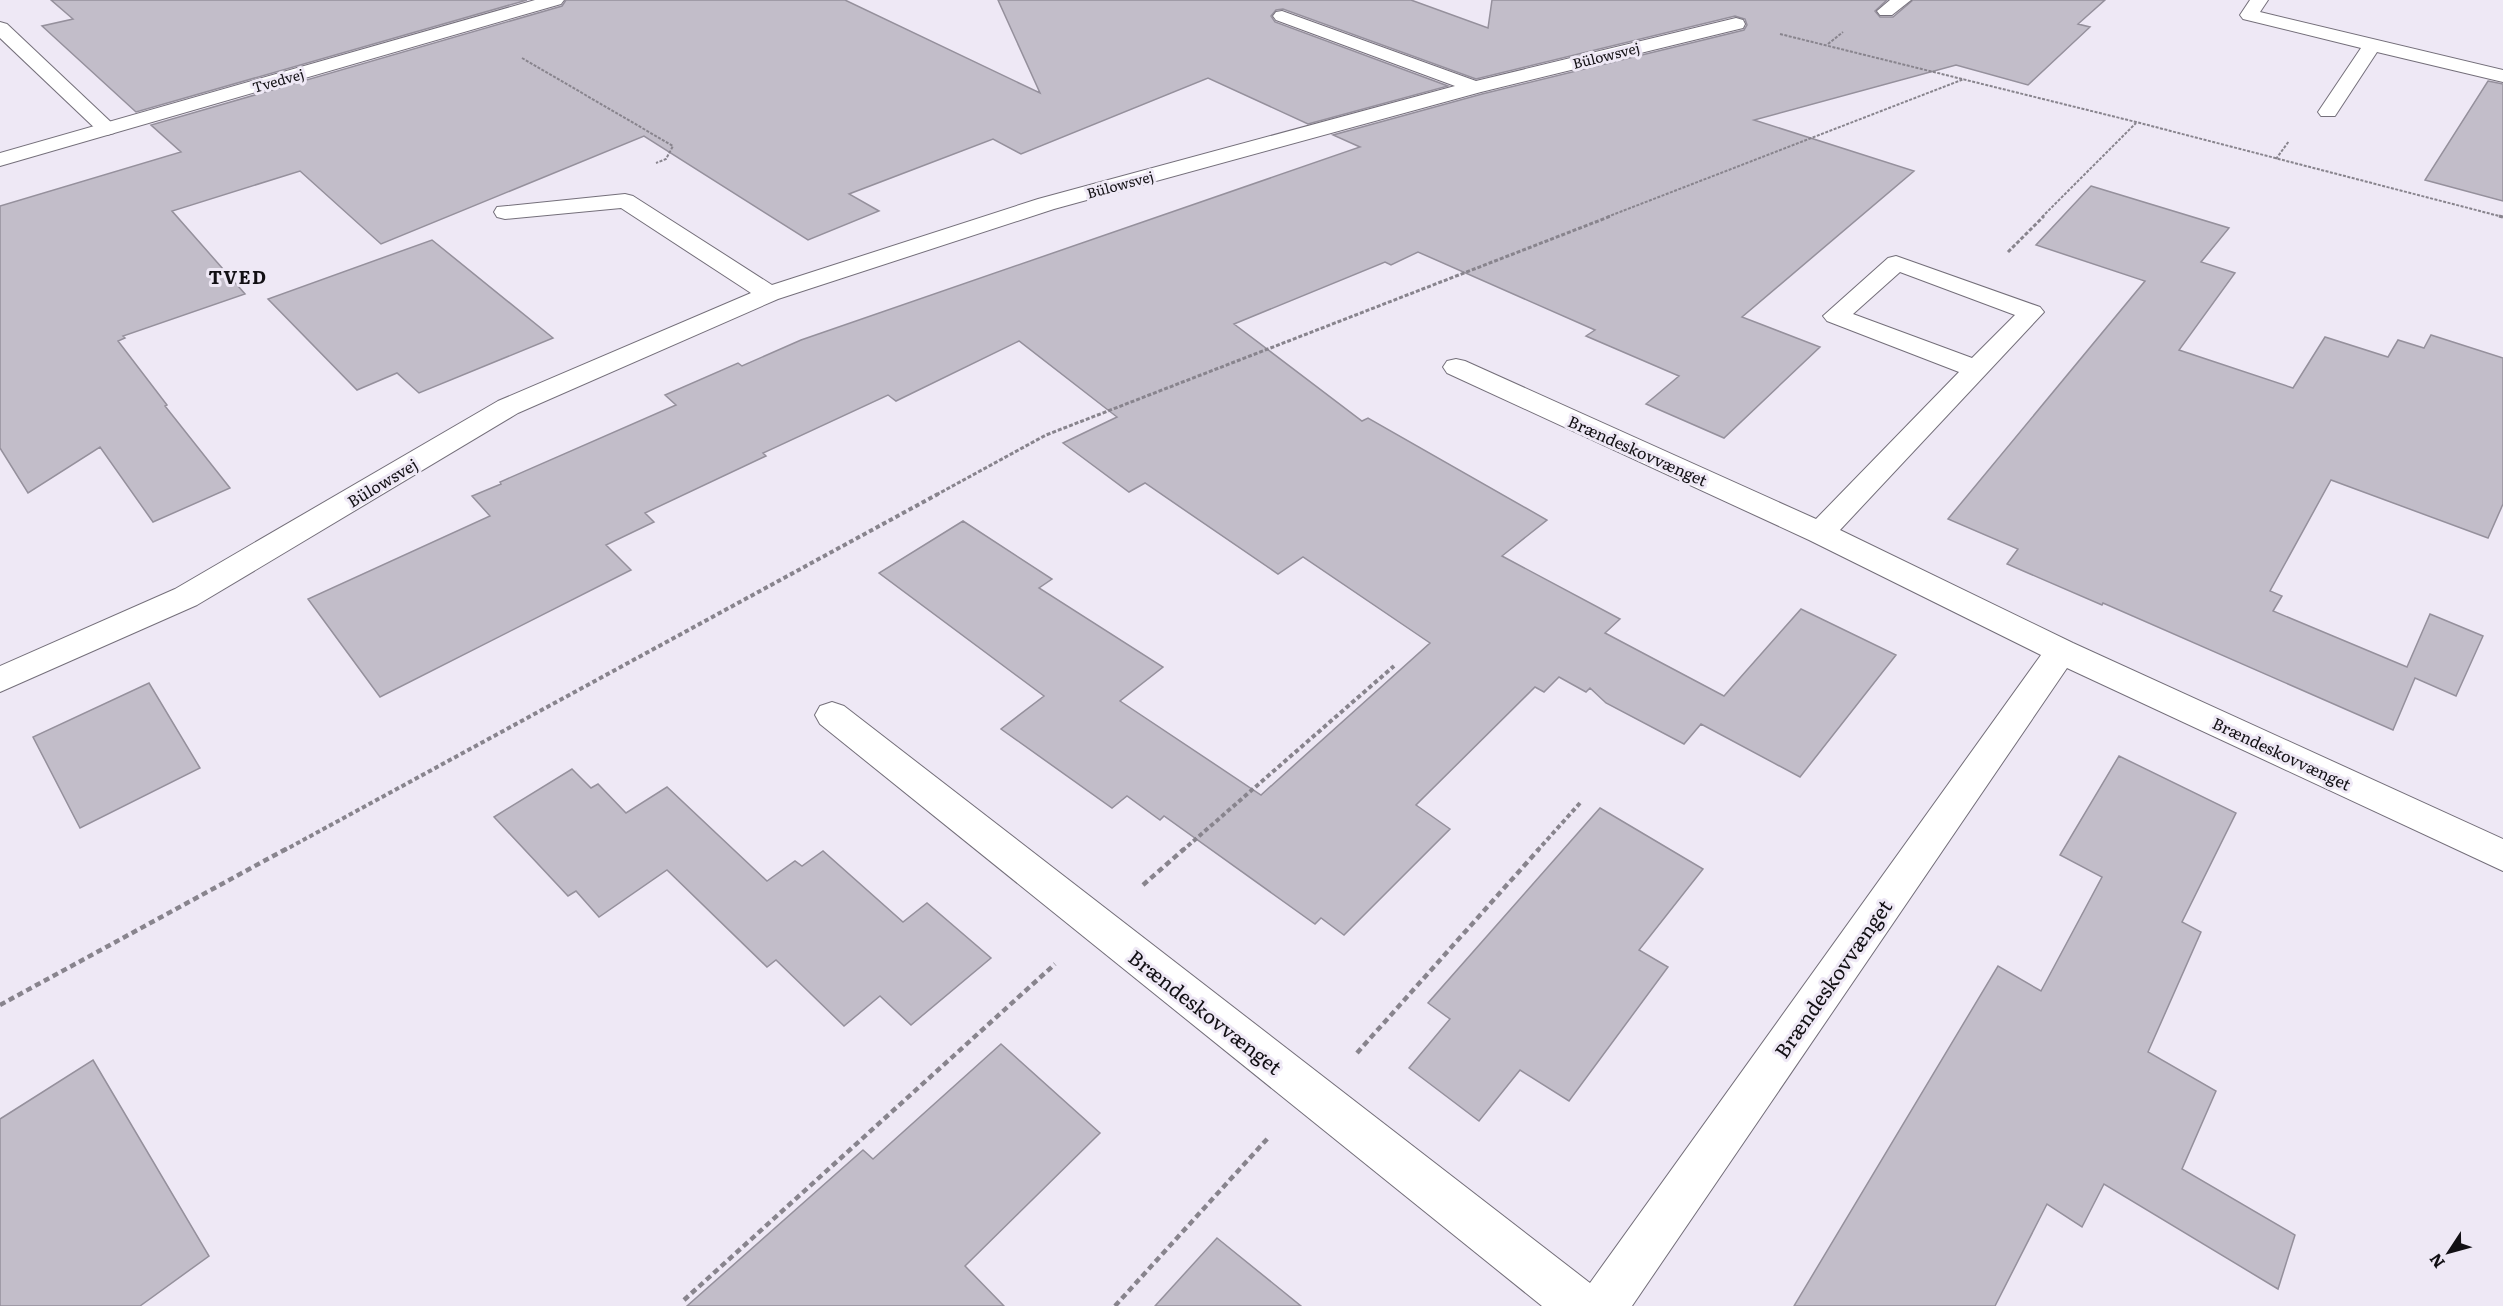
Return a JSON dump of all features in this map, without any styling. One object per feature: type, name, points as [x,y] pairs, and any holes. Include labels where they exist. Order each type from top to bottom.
[{"type":"street","name":"Tvedvej","points":[[0,160],[555,0]]},
{"type":"street","points":[[1886,11],[1902,0]]},
{"type":"street","points":[[2259,0],[2249,15],[2503,76]]},
{"type":"street","points":[[1282,16],[1475,87]]},
{"type":"street","name":"Bülowsvej","points":[[0,679],[186,597],[508,407],[770,294],[1046,204],[1475,87],[1736,24]]},
{"type":"street","points":[[0,28],[107,129]]},
{"type":"street","points":[[2328,112],[2372,45]]},
{"type":"street","points":[[505,212],[625,201],[770,294]]},
{"type":"street","points":[[1820,533],[2031,312],[1896,263],[1836,316],[1976,369]]},
{"type":"street","name":"Brændeskovvænget","points":[[1456,367],[1820,533],[2061,651],[2503,856]]},
{"type":"street","name":"Brændeskovvænget","points":[[1603,1306],[2061,651]]},
{"type":"street","name":"Brændeskovvænget","points":[[832,715],[1580,1306]]},
{"type":"path","points":[[472,24],[536,68],[586,94],[673,146],[666,159],[624,175],[625,201]]},
{"type":"path","points":[[1736,24],[2136,122],[2503,217]]},
{"type":"path","points":[[0,1005],[1046,435],[1964,79]]},
{"type":"path","points":[[1970,290],[2136,122]]},
{"type":"path","points":[[684,1300],[1098,926],[1394,666]]},
{"type":"building","points":[[51,0],[527,0],[136,112],[42,26],[73,19]]},
{"type":"building","points":[[566,0],[845,0],[1040,93],[998,0],[1411,0],[1488,28],[1492,0],[1887,0],[1875,11],[1880,17],[1893,17],[1913,0],[2105,0],[2078,24],[2090,27],[2028,85],[1956,65],[1754,120],[1914,171],[1742,317],[1820,347],[1724,438],[1646,404],[1679,376],[1586,336],[1595,330],[1418,252],[1391,265],[1385,262],[1234,324],[1362,421],[1368,418],[1547,520],[1502,556],[1620,619],[1605,633],[1724,696],[1801,609],[1896,655],[1800,777],[1701,724],[1684,744],[1606,703],[1590,688],[1586,692],[1559,677],[1544,692],[1535,687],[1416,805],[1450,829],[1344,935],[1321,918],[1315,924],[1164,816],[1160,820],[1127,796],[1112,808],[1001,729],[1044,696],[879,573],[963,521],[1052,579],[1039,588],[1163,667],[1120,701],[1261,795],[1430,643],[1303,557],[1278,574],[1145,483],[1129,492],[1063,443],[1117,417],[1019,341],[896,401],[888,395],[763,453],[766,456],[645,513],[654,522],[606,545],[631,570],[380,697],[308,599],[490,516],[472,496],[676,405],[665,395],[738,363],[742,366],[801,340],[1360,147],[1333,135],[1482,94],[1744,30],[1747,25],[1745,19],[1735,16],[1476,79],[1283,9],[1276,10],[1271,16],[1275,22],[1448,86],[1308,124],[1208,78],[1021,154],[993,139],[849,194],[879,211],[808,240],[644,136],[381,244],[300,171],[172,211],[245,294],[123,336],[125,338],[118,341],[167,405],[165,406],[230,488],[153,522],[100,447],[28,493],[0,448],[0,206],[181,152],[151,125],[562,6]]},
{"type":"building","points":[[2488,81],[2503,84],[2503,201],[2425,180]]},
{"type":"building","points":[[2091,186],[2229,228],[2201,262],[2235,273],[2179,350],[2293,388],[2325,337],[2388,357],[2398,340],[2424,348],[2431,335],[2503,358],[2503,504],[2488,538],[2331,480],[2270,591],[2282,596],[2273,611],[2407,667],[2430,614],[2483,636],[2456,696],[2415,678],[2393,730],[2103,603],[2102,605],[2007,564],[2018,549],[1948,519],[2145,281],[2036,245]]},
{"type":"building","points":[[432,240],[553,338],[419,393],[397,373],[357,390],[268,299]]},
{"type":"building","points":[[149,683],[200,768],[80,828],[33,737]]},
{"type":"building","points":[[2119,756],[2236,813],[2182,922],[2201,932],[2148,1052],[2216,1091],[2182,1169],[2295,1235],[2278,1289],[2104,1184],[2082,1227],[2047,1204],[1995,1306],[1794,1306],[1998,966],[2041,991],[2102,877],[2060,855]]},
{"type":"building","points":[[572,769],[591,788],[598,784],[626,813],[667,787],[767,881],[795,861],[802,866],[823,851],[903,922],[927,903],[991,958],[911,1025],[880,996],[844,1026],[776,960],[767,967],[667,870],[599,917],[576,891],[568,896],[494,817]]},
{"type":"building","points":[[1600,808],[1703,869],[1639,950],[1668,967],[1569,1101],[1520,1070],[1479,1121],[1409,1068],[1450,1019],[1428,1003]]},
{"type":"building","points":[[1001,1044],[1100,1133],[965,1266],[1004,1306],[687,1306],[863,1150],[873,1159]]},
{"type":"building","points":[[93,1060],[209,1256],[140,1306],[0,1306],[0,1119]]},
{"type":"building","points":[[1217,1238],[1301,1306],[1155,1306]]},
{"type":"district","name":"TVED","points":[[238,276]]}]
